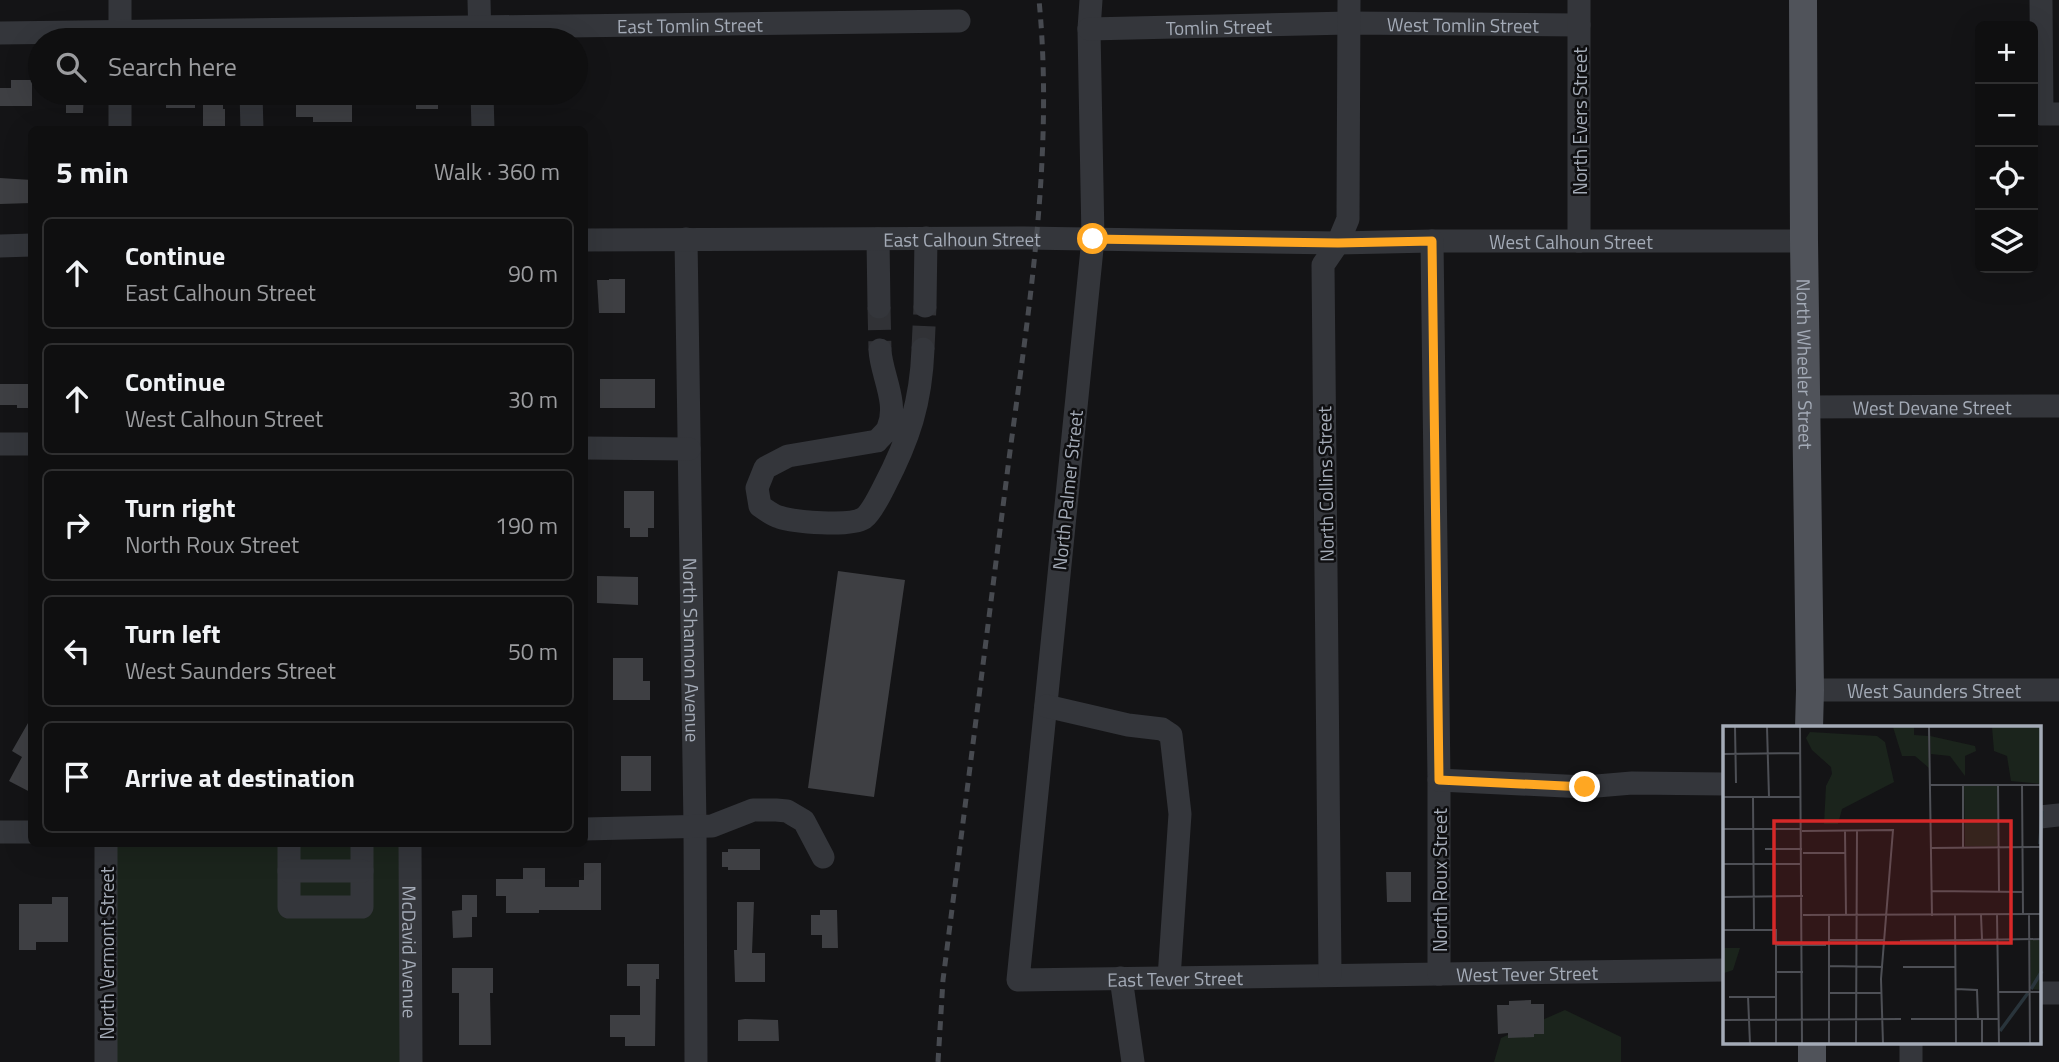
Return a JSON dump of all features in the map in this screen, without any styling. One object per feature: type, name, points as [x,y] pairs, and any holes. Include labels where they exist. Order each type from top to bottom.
[{"type":"main road","name":"North Wheeler Street","points":[[1803,0],[1809,726]]},
{"type":"main road","points":[[1812,1044],[1812,1062]]},
{"type":"street","points":[[120,0],[120,28]]},
{"type":"street","points":[[479,0],[480,28]]},
{"type":"street","name":"North Palmer Street","points":[[1018,980],[1093,239],[1088,29],[1091,0]]},
{"type":"street","name":"North Collins Street","points":[[1330,975],[1322,265],[1338,243],[1348,219],[1349,0]]},
{"type":"street","name":"North Evers Street","points":[[1579,0],[1579,241]]},
{"type":"street","points":[[2041,0],[2050,114]]},
{"type":"street","name":"East Tomlin Street","points":[[588,30],[958,21]]},
{"type":"street","name":"Tomlin Street","points":[[1088,29],[1349,23]]},
{"type":"street","name":"West Tomlin Street","points":[[1349,23],[1579,24]]},
{"type":"street","name":"East Tomlin Street","points":[[0,33],[28,34]]},
{"type":"street","points":[[120,105],[120,126]]},
{"type":"street","points":[[251,105],[252,126]]},
{"type":"street","points":[[482,105],[483,126]]},
{"type":"street","points":[[925,306],[926,238]]},
{"type":"street","name":"East Calhoun Street","points":[[588,240],[926,238],[1338,243]]},
{"type":"street","name":"North Shannon Avenue","points":[[686,239],[696,1062]]},
{"type":"street","points":[[878,239],[879,307]]},
{"type":"street","name":"North Roux Street","points":[[1432,241],[1439,974]]},
{"type":"street","name":"West Calhoun Street","points":[[1338,243],[1804,241]]},
{"type":"street","points":[[0,246],[28,246]]},
{"type":"street","points":[[880,349],[891,410],[888,428],[877,441],[788,456],[765,468],[757,488],[760,506],[779,517],[818,522],[844,523],[864,518],[878,500],[911,430],[922,383],[923,349]]},
{"type":"street","name":"West Devane Street","points":[[1806,407],[2059,406]]},
{"type":"street","points":[[0,444],[28,444]]},
{"type":"street","points":[[588,447],[689,449]]},
{"type":"street","name":"West Saunders Street","points":[[1810,690],[2059,690]]},
{"type":"street","points":[[1046,706],[1128,725],[1162,729],[1171,735],[1180,814],[1169,978]]},
{"type":"street","points":[[1439,780],[1585,787],[1632,783],[1723,784]]},
{"type":"street","points":[[588,829],[712,826],[753,810],[787,811],[804,821],[823,857]]},
{"type":"street","points":[[0,832],[28,832]]},
{"type":"street","name":"North Vermont Street","points":[[106,847],[106,1062]]},
{"type":"street","points":[[289,847],[289,907],[362,907],[362,847]]},
{"type":"street","name":"McDavid Avenue","points":[[410,847],[411,1062]]},
{"type":"street","points":[[289,871],[362,871]]},
{"type":"street","name":"West Tever Street","points":[[1330,975],[1723,970]]},
{"type":"street","name":"East Tever Street","points":[[1018,980],[1330,975]]},
{"type":"street","points":[[1121,978],[1133,1062]]},
{"type":"street","points":[[1911,1044],[1911,1062]]},
{"type":"shaded area","points":[[115,847],[401,847],[402,1062],[116,1062]]},
{"type":"shaded area","points":[[1565,1010],[1621,1037],[1621,1062],[1494,1062],[1501,1038]]},
{"type":"building","points":[[11,80],[28,80],[28,105],[32,106],[0,106],[0,88],[11,88]]},
{"type":"building","points":[[66,105],[83,105],[83,113],[66,113]]},
{"type":"building","points":[[166,105],[195,105],[195,108],[166,108]]},
{"type":"building","points":[[203,105],[223,105],[225,126],[203,126]]},
{"type":"building","points":[[296,105],[352,105],[352,122],[313,122],[313,117],[296,117]]},
{"type":"building","points":[[416,105],[438,105],[438,109],[416,109]]},
{"type":"building","points":[[0,178],[28,180],[28,203],[0,204]]},
{"type":"building","points":[[625,279],[625,313],[599,313],[597,280]]},
{"type":"building","points":[[600,379],[655,379],[655,408],[600,408]]},
{"type":"building","points":[[0,384],[28,384],[28,408],[0,405]]},
{"type":"building","points":[[624,491],[654,491],[654,528],[648,528],[648,537],[630,537],[630,528],[624,528]]},
{"type":"building","points":[[838,571],[905,580],[874,797],[808,788]]},
{"type":"building","points":[[597,576],[638,577],[638,605],[597,603]]},
{"type":"building","points":[[613,658],[643,658],[643,681],[650,681],[650,700],[613,700]]},
{"type":"building","points":[[28,723],[28,791],[9,781],[22,757],[12,751]]},
{"type":"building","points":[[621,756],[651,756],[651,791],[621,791]]},
{"type":"building","points":[[728,849],[760,849],[760,870],[728,870],[728,867],[722,867],[722,852],[728,852]]},
{"type":"building","points":[[584,863],[601,863],[601,910],[506,913],[506,896],[496,896],[496,879],[523,879],[523,868],[545,868],[545,887],[579,887],[579,880],[584,880]]},
{"type":"building","points":[[1386,872],[1411,872],[1411,902],[1387,902]]},
{"type":"building","points":[[462,895],[477,895],[477,917],[472,917],[472,937],[453,938],[452,911],[462,910]]},
{"type":"building","points":[[52,897],[68,897],[68,942],[36,942],[36,950],[19,950],[19,904],[52,904]]},
{"type":"building","points":[[737,902],[754,902],[752,953],[765,953],[765,982],[735,982]]},
{"type":"building","points":[[820,910],[837,910],[838,948],[822,948],[822,935],[811,935],[811,915],[820,915]]},
{"type":"building","points":[[627,964],[659,964],[659,979],[656,979],[655,1046],[625,1046],[625,1037],[610,1037],[610,1015],[640,1015],[640,986],[627,986]]},
{"type":"building","points":[[452,968],[493,968],[493,993],[490,993],[491,1045],[459,1045],[459,993],[452,993]]},
{"type":"building","points":[[1531,1000],[1531,1004],[1544,1004],[1544,1034],[1508,1038],[1508,1033],[1498,1034],[1497,1005],[1509,1005],[1509,1001]]},
{"type":"building","points":[[738,1020],[778,1020],[779,1041],[738,1041]]},
{"type":"tunnel","points":[[923,349],[925,306]]},
{"type":"tunnel","points":[[879,307],[880,350]]},
{"type":"railway","points":[[938,1062],[943,980],[1037,230],[1043,115],[1039,0]]},
{"type":"route","points":[[1093,239],[1338,243],[1432,241],[1439,780],[1585,787]]}]
